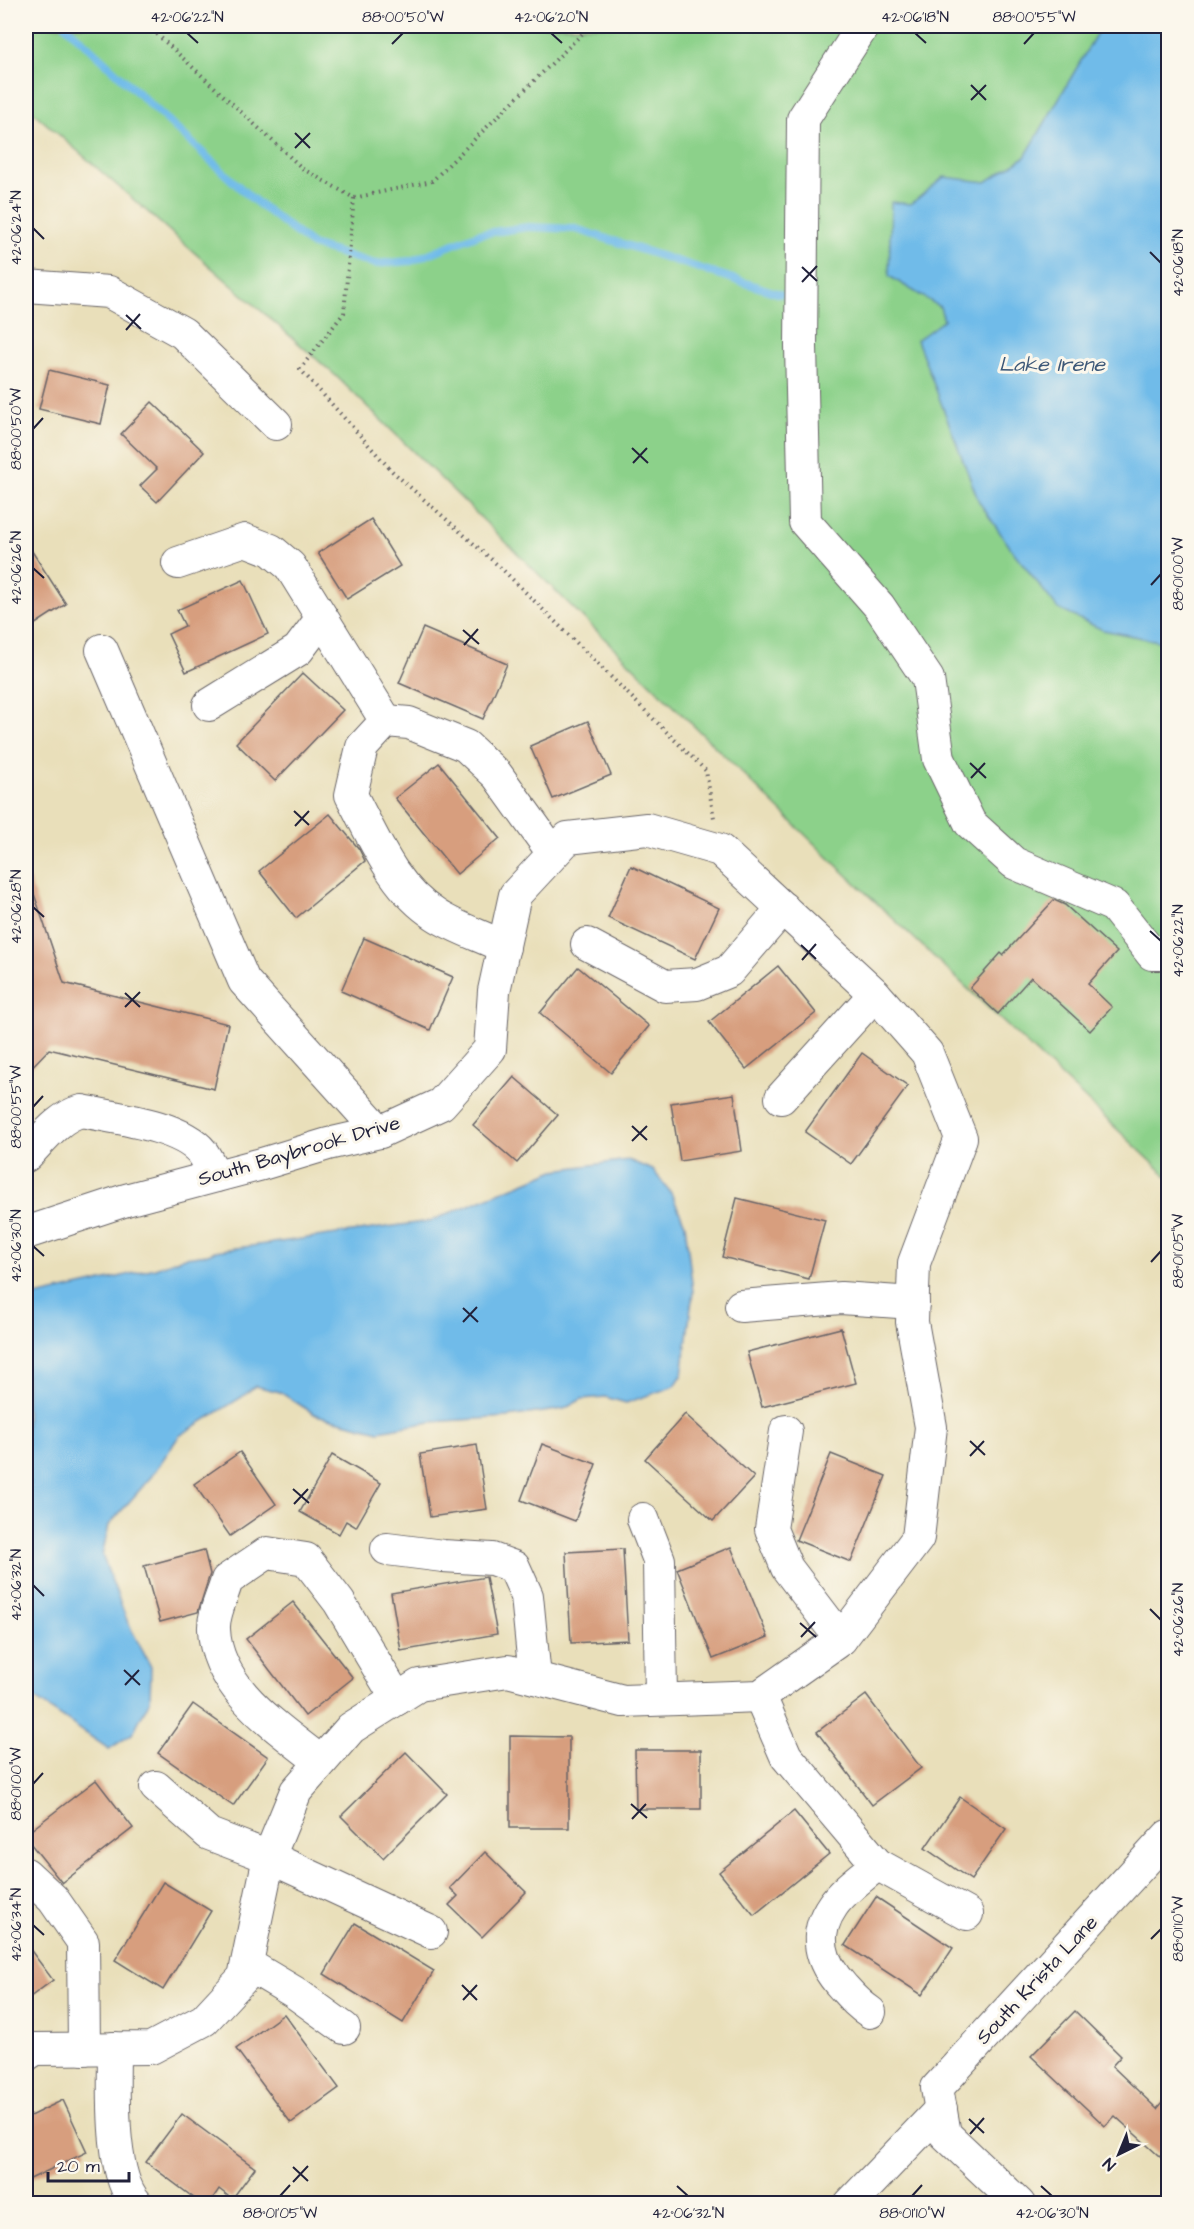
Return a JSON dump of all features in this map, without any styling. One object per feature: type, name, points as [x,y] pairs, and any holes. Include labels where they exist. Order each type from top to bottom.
[{"type":"street","points":[[864,26],[803,119],[801,346],[806,522],[879,606],[928,679],[939,759],[970,823],[1014,863],[1114,906],[1152,954],[1168,954]]},
{"type":"street","points":[[26,286],[109,292],[183,333],[276,424]]},
{"type":"street","points":[[178,563],[245,540],[271,550],[290,566],[387,721]]},
{"type":"street","points":[[209,705],[298,650],[322,618]]},
{"type":"street","points":[[102,650],[244,981],[380,1132]]},
{"type":"street","points":[[387,721],[408,723],[466,746],[497,775],[553,853]]},
{"type":"street","points":[[387,721],[362,747],[351,795],[382,854],[402,886],[436,915],[504,947]]},
{"type":"street","name":"South Baybrook Drive","points":[[26,1233],[126,1200],[328,1143],[380,1132],[441,1104],[490,1049],[494,992],[515,895],[568,838],[647,829],[720,850],[875,994],[927,1053],[961,1138],[914,1263],[912,1322],[931,1427],[918,1538],[841,1639],[760,1696]]},
{"type":"street","points":[[587,944],[665,986],[697,984],[729,972],[783,908]]},
{"type":"street","points":[[781,1098],[875,994]]},
{"type":"street","points":[[26,1156],[64,1118],[82,1111],[174,1132],[188,1139],[202,1152],[216,1176]]},
{"type":"street","points":[[741,1306],[841,1298],[912,1304]]},
{"type":"street","points":[[786,1431],[771,1528],[787,1568],[841,1639]]},
{"type":"street","points":[[643,1518],[659,1560],[661,1699]]},
{"type":"street","points":[[387,1549],[492,1559],[514,1567],[527,1596],[535,1678]]},
{"type":"street","points":[[321,1762],[277,1727],[240,1692],[219,1660],[213,1627],[227,1580],[267,1553],[306,1560],[339,1602],[397,1699]]},
{"type":"street","points":[[26,2055],[35,2049],[151,2048],[204,2020],[244,1977],[269,1857],[296,1791],[321,1762],[351,1728],[419,1685],[508,1671],[623,1701],[760,1696],[786,1756],[878,1864],[968,1914]]},
{"type":"street","points":[[156,1787],[209,1834],[269,1857],[431,1932]]},
{"type":"street","name":"South Krista Lane","points":[[943,2122],[937,2088],[1168,1836]]},
{"type":"street","points":[[870,2012],[859,2006],[829,1972],[820,1945],[823,1921],[834,1903],[878,1864]]},
{"type":"street","points":[[26,1874],[53,1899],[82,1942],[99,2049],[115,2126],[121,2176],[137,2204]]},
{"type":"street","points":[[247,1964],[294,1992],[344,2028]]},
{"type":"street","points":[[850,2204],[943,2122],[1019,2204]]},
{"type":"path","points":[[148,26],[303,169],[354,198],[432,181],[590,26]]},
{"type":"path","points":[[354,198],[344,313],[300,369],[392,471],[501,568],[706,771],[720,850]]},
{"type":"green space","points":[[26,26],[1168,26],[1168,1177],[832,861],[336,376],[26,106]]},
{"type":"water","name":"Lake Irene","points":[[1101,26],[1168,26],[1168,643],[1103,630],[1058,609],[1012,550],[979,502],[917,340],[944,320],[940,307],[889,276],[891,202],[911,204],[944,177],[986,182],[1025,157]]},
{"type":"water","points":[[628,1160],[653,1170],[671,1193],[685,1224],[693,1292],[682,1375],[675,1386],[626,1403],[605,1397],[582,1399],[564,1409],[508,1417],[430,1422],[379,1431],[316,1415],[280,1392],[255,1386],[242,1397],[179,1436],[151,1477],[109,1525],[102,1555],[128,1623],[151,1667],[150,1700],[132,1734],[109,1749],[27,1693],[26,1298],[155,1268],[185,1257],[215,1251],[430,1221],[555,1170]]},
{"type":"building","points":[[49,370],[110,385],[101,424],[39,409]]},
{"type":"building","points":[[152,402],[204,452],[157,502],[140,486],[157,469],[121,434]]},
{"type":"building","points":[[371,519],[400,566],[347,599],[318,553]]},
{"type":"building","points":[[26,542],[66,604],[26,630]]},
{"type":"building","points":[[243,580],[268,634],[186,672],[168,634],[185,626],[177,610]]},
{"type":"building","points":[[423,628],[507,664],[483,719],[399,683]]},
{"type":"building","points":[[303,673],[343,710],[275,781],[236,743]]},
{"type":"building","points":[[588,721],[611,775],[553,799],[530,746]]},
{"type":"building","points":[[439,763],[500,838],[457,874],[395,798]]},
{"type":"building","points":[[330,814],[359,849],[365,861],[296,918],[259,871]]},
{"type":"building","points":[[631,866],[719,908],[695,959],[608,918]]},
{"type":"building","points":[[29,879],[64,983],[228,1024],[214,1089],[49,1049],[26,1073],[26,880]]},
{"type":"building","points":[[1054,900],[1065,905],[1117,952],[1088,984],[1112,1007],[1090,1031],[1031,977],[998,1014],[970,988]]},
{"type":"building","points":[[364,938],[453,977],[430,1030],[341,991]]},
{"type":"building","points":[[778,966],[816,1013],[746,1069],[709,1022]]},
{"type":"building","points":[[578,967],[649,1026],[611,1073],[540,1013]]},
{"type":"building","points":[[862,1053],[908,1086],[851,1164],[805,1132]]},
{"type":"building","points":[[514,1077],[558,1115],[517,1163],[473,1125]]},
{"type":"building","points":[[734,1094],[742,1151],[680,1161],[671,1103]]},
{"type":"building","points":[[737,1198],[825,1220],[809,1279],[722,1257]]},
{"type":"building","points":[[841,1328],[856,1383],[762,1407],[747,1352]]},
{"type":"building","points":[[685,1414],[754,1477],[713,1521],[645,1459]]},
{"type":"building","points":[[542,1444],[596,1464],[575,1521],[521,1500]]},
{"type":"building","points":[[477,1445],[487,1509],[430,1517],[420,1454]]},
{"type":"building","points":[[240,1452],[276,1504],[230,1536],[194,1484]]},
{"type":"building","points":[[831,1454],[886,1476],[851,1562],[796,1540]]},
{"type":"building","points":[[332,1455],[381,1483],[356,1527],[346,1521],[339,1534],[300,1512]]},
{"type":"building","points":[[731,1547],[768,1637],[713,1659],[677,1569]]},
{"type":"building","points":[[623,1549],[628,1640],[571,1643],[566,1552]]},
{"type":"building","points":[[204,1550],[210,1574],[198,1612],[160,1622],[144,1566]]},
{"type":"building","points":[[486,1577],[497,1634],[401,1651],[391,1593]]},
{"type":"building","points":[[293,1602],[353,1678],[305,1716],[246,1639]]},
{"type":"building","points":[[866,1695],[921,1768],[872,1805],[817,1732]]},
{"type":"building","points":[[193,1704],[268,1757],[233,1806],[158,1753]]},
{"type":"building","points":[[510,1736],[569,1737],[569,1828],[510,1828]]},
{"type":"building","points":[[635,1750],[701,1750],[701,1809],[636,1809]]},
{"type":"building","points":[[406,1752],[447,1794],[383,1858],[341,1816]]},
{"type":"building","points":[[96,1780],[133,1828],[62,1883],[26,1838],[26,1834]]},
{"type":"building","points":[[960,1797],[1006,1829],[971,1880],[925,1848]]},
{"type":"building","points":[[794,1811],[829,1854],[754,1915],[719,1872]]},
{"type":"building","points":[[485,1852],[526,1892],[482,1937],[449,1905],[458,1896],[450,1888]]},
{"type":"building","points":[[163,1882],[211,1911],[163,1990],[115,1960]]},
{"type":"building","points":[[876,1897],[953,1948],[922,1995],[845,1945]]},
{"type":"building","points":[[355,1923],[434,1971],[403,2023],[324,1974]]},
{"type":"building","points":[[26,1944],[53,1980],[26,2000]]},
{"type":"building","points":[[1075,2011],[1121,2056],[1112,2066],[1157,2109],[1168,2096],[1168,2164],[1115,2116],[1105,2126],[1031,2056]]},
{"type":"building","points":[[284,2014],[339,2088],[291,2123],[236,2049]]},
{"type":"building","points":[[63,2100],[87,2152],[26,2181],[26,2118]]},
{"type":"building","points":[[182,2114],[255,2168],[232,2199],[219,2189],[209,2204],[202,2204],[146,2162]]},
{"type":"waterway","points":[[66,26],[250,197],[312,245],[375,264],[411,261],[479,234],[528,227],[576,229],[780,294]]}]
